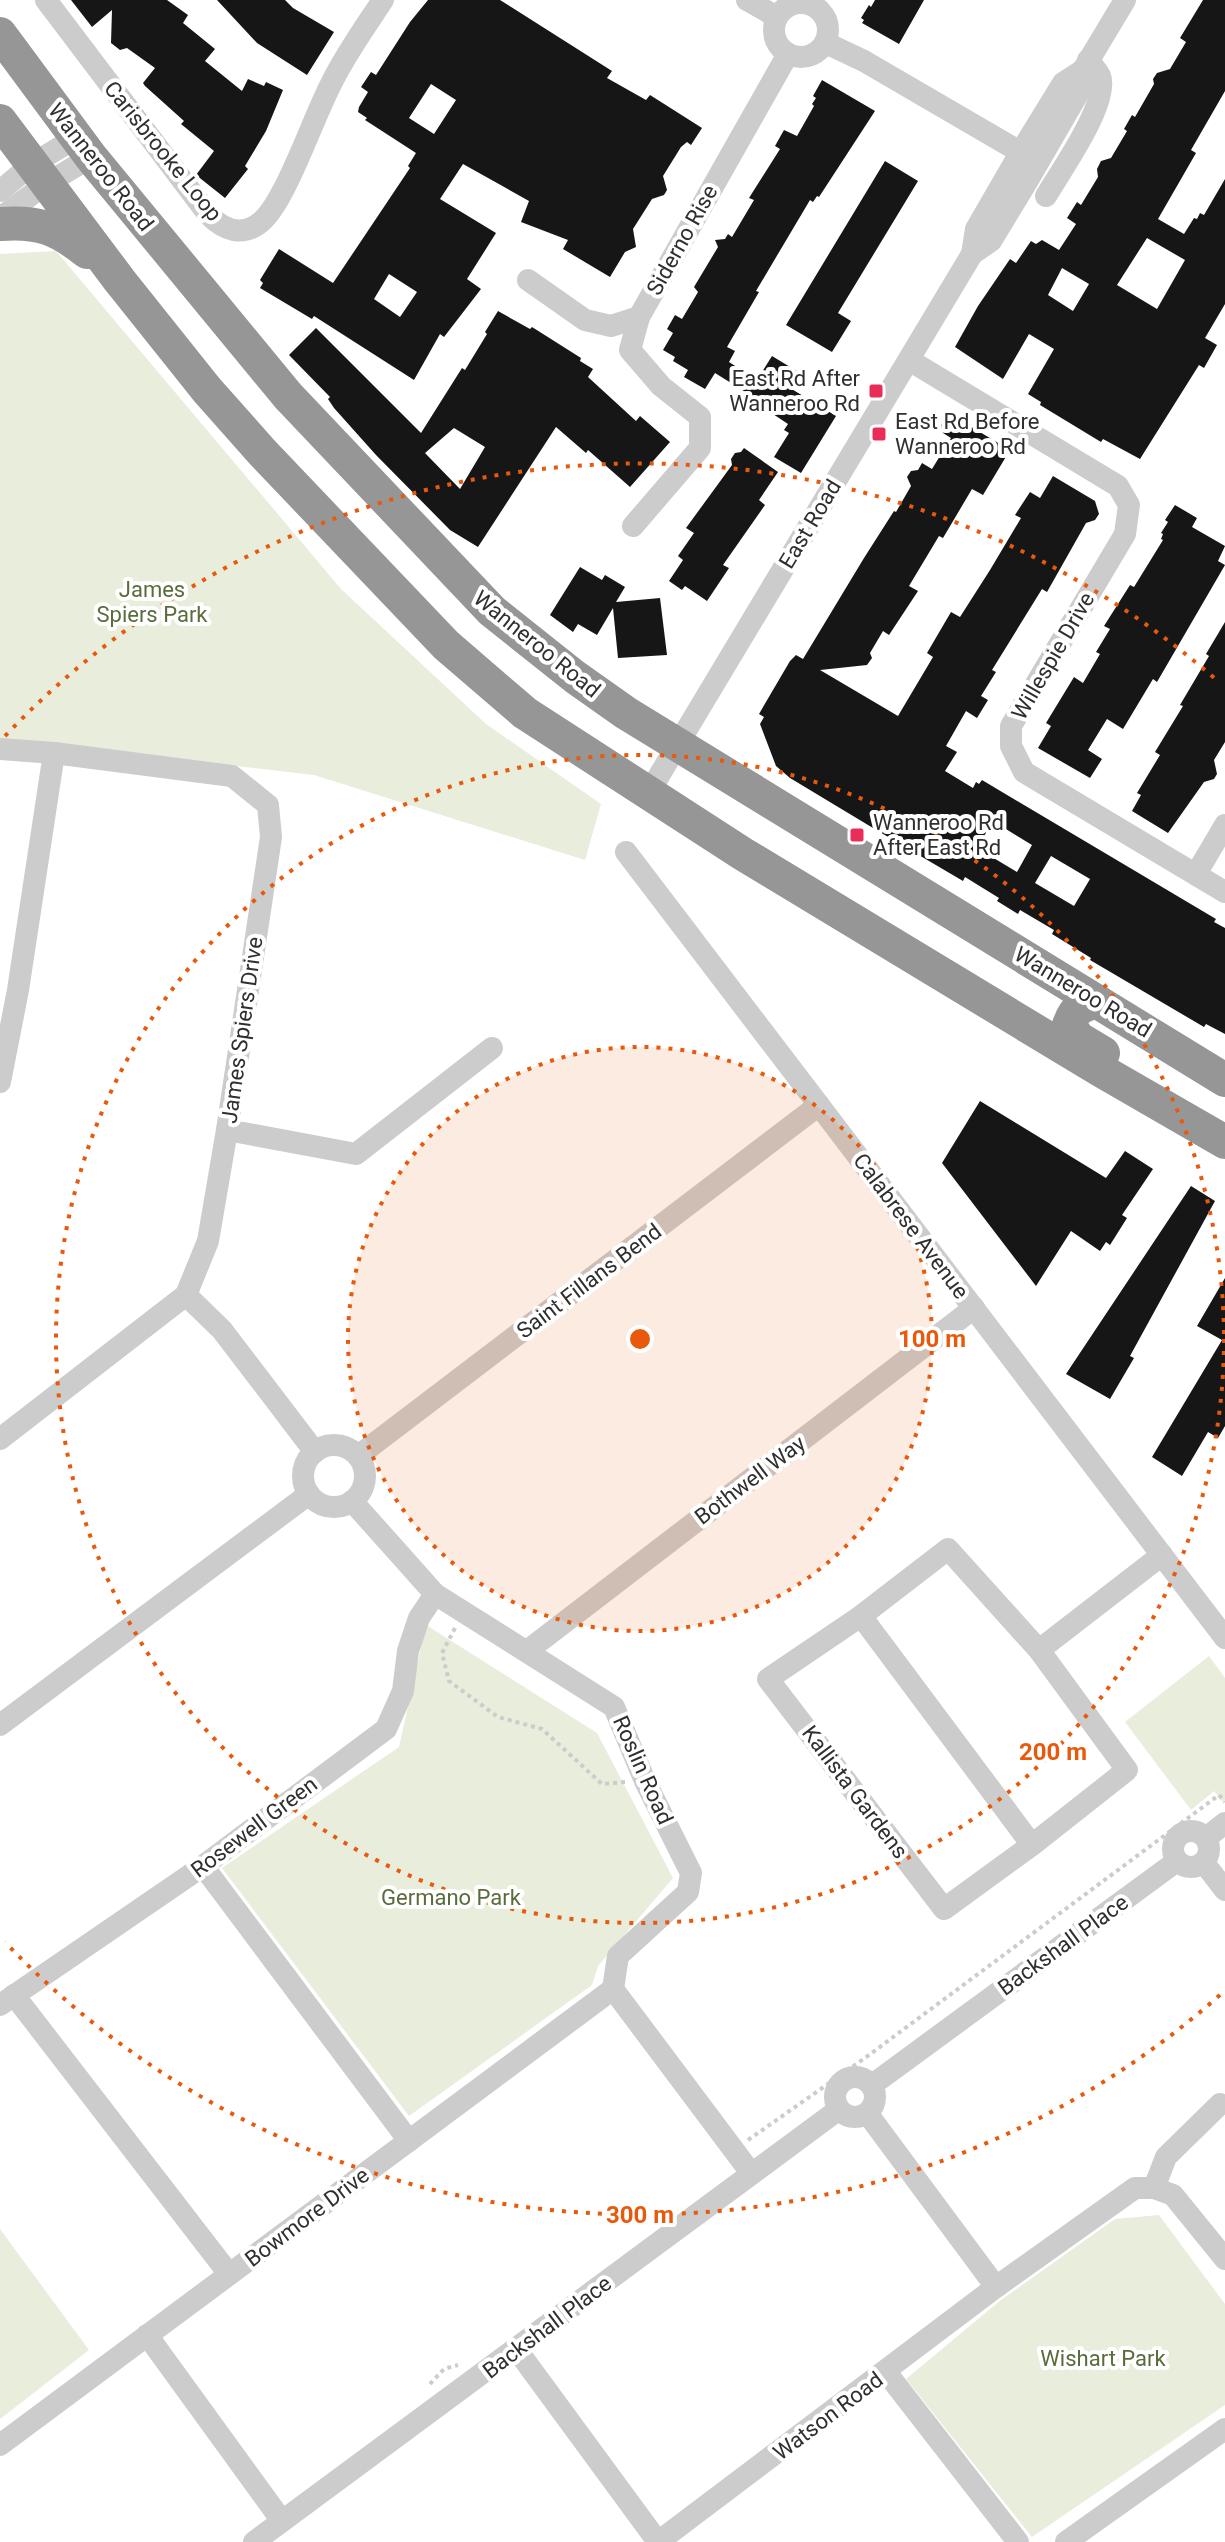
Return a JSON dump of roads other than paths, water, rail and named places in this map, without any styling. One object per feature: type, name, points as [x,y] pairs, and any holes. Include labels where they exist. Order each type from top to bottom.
[{"type":"highway","name":"Wanneroo Road","points":[[0,34],[84,147],[288,396],[492,611],[575,677],[677,745],[1225,1080]]},
{"type":"highway","points":[[0,121],[26,172]]},
{"type":"highway","points":[[0,135],[4,147],[253,442],[446,645],[525,713],[648,794],[1102,1071],[1225,1142]]},
{"type":"highway","points":[[0,221],[56,229],[120,281]]},
{"type":"highway","points":[[1098,1002],[1081,1005],[1074,1012],[1069,1025],[1078,1038],[1225,1130]]},
{"type":"street","name":"Carisbrooke Loop","points":[[46,0],[208,214],[220,226],[239,230],[252,228],[264,220],[280,194],[331,82],[377,2]]},
{"type":"street","points":[[747,0],[777,17]]},
{"type":"street","name":"East Road","points":[[648,794],[972,254],[976,229],[1029,158],[1063,83],[1086,65],[1125,0]]},
{"type":"street","points":[[817,3],[829,27],[826,43],[813,55],[796,57],[788,54],[781,49],[774,34],[777,17],[790,5],[817,3]]},
{"type":"street","points":[[826,43],[864,61],[1029,158]]},
{"type":"street","name":"Siderno Rise","points":[[528,280],[585,320],[611,326],[639,317],[788,54]]},
{"type":"street","points":[[1046,196],[1097,106],[1101,86],[1099,75],[1086,65]]},
{"type":"street","points":[[0,191],[26,172],[84,147]]},
{"type":"street","points":[[0,221],[26,172]]},
{"type":"street","points":[[633,526],[700,448],[700,417],[661,386],[630,350],[639,317]]},
{"type":"street","name":"Willespie Drive","points":[[909,360],[1118,486],[1129,505],[1125,534],[1011,726],[1011,746],[1024,772],[1225,892]]},
{"type":"street","name":"James Spiers Drive","points":[[0,749],[232,776],[268,805],[271,837],[227,1130],[208,1241],[186,1295]]},
{"type":"street","points":[[0,1082],[9,989],[54,753]]},
{"type":"street","points":[[1196,874],[1225,825]]},
{"type":"street","name":"Calabrese Avenue","points":[[626,852],[1225,1638]]},
{"type":"street","points":[[227,1130],[356,1154],[492,1048]]},
{"type":"street","name":"Saint Fillans Bend","points":[[358,1456],[819,1105]]},
{"type":"street","points":[[0,1439],[186,1295],[222,1330],[315,1452]]},
{"type":"street","name":"Bothwell Way","points":[[527,1651],[974,1308]]},
{"type":"street","points":[[336,1445],[346,1447],[358,1456],[365,1476],[363,1487],[352,1501],[332,1507],[321,1504],[309,1494],[303,1473],[315,1452],[325,1446],[336,1445]]},
{"type":"street","points":[[0,1725],[309,1494]]},
{"type":"street","name":"Roslin Road","points":[[352,1501],[435,1594],[614,1707],[645,1781],[691,1873],[688,1892],[618,1956],[613,1989]]},
{"type":"street","name":"Kallista Gardens","points":[[948,1549],[1039,1650],[1127,1770],[944,1909],[768,1679],[861,1616],[948,1549]]},
{"type":"street","points":[[1039,1650],[1162,1555]]},
{"type":"street","name":"Rosewell Green","points":[[7,2000],[203,1866],[386,1729],[403,1691],[408,1651],[419,1618],[435,1594]]},
{"type":"street","points":[[861,1616],[1032,1845]]},
{"type":"street","points":[[1206,1838],[1225,1823]]},
{"type":"street","points":[[1195,1831],[1206,1838],[1210,1851],[1204,1863],[1187,1867],[1177,1861],[1173,1848],[1178,1836],[1183,1832],[1195,1831]]},
{"type":"street","name":"Backshall Place","points":[[872,2085],[1177,1861]]},
{"type":"street","points":[[1204,1863],[1225,1890]]},
{"type":"street","points":[[203,1866],[409,2141]]},
{"type":"street","points":[[613,1989],[751,2173]]},
{"type":"street","name":"Bowmore Drive","points":[[0,2445],[613,1989]]},
{"type":"street","points":[[7,2000],[229,2274]]},
{"type":"street","points":[[853,2076],[872,2085],[875,2097],[867,2113],[852,2117],[838,2110],[834,2096],[840,2083],[853,2076]]},
{"type":"street","points":[[1220,2104],[1166,2157],[1154,2188],[1173,2195],[1225,2259]]},
{"type":"street","name":"Backshall Place","points":[[254,2542],[838,2110]]},
{"type":"street","points":[[867,2113],[996,2287]]},
{"type":"street","name":"Watson Road","points":[[658,2542],[996,2287],[1135,2188],[1154,2188]]},
{"type":"street","points":[[147,2335],[282,2521]]},
{"type":"street","points":[[517,2350],[658,2542]]},
{"type":"street","points":[[886,2372],[1018,2542]]},
{"type":"street","points":[[1066,2542],[1225,2429]]},
{"type":"place","name":"East Rd After Wanneroo Rd","points":[[876,391]]},
{"type":"place","name":"East Rd Before Wanneroo Rd","points":[[879,434]]},
{"type":"place","name":"Wanneroo Rd After East Rd","points":[[857,835]]},
{"type":"park label","name":"James Spiers Park","points":[[152,602]]},
{"type":"park label","name":"Germano Park","points":[[451,1897]]},
{"type":"park label","name":"Wishart Park","points":[[1103,2358]]}]
